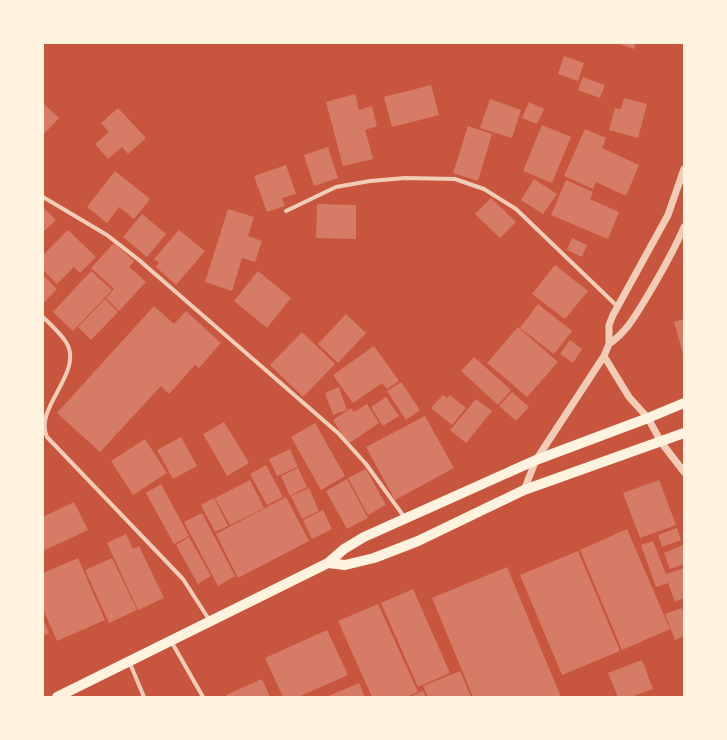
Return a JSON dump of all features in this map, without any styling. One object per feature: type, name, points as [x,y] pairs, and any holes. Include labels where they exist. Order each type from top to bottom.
[{"type":"main road","points":[[57,697],[328,563],[344,549],[364,537],[536,460],[684,403]]},
{"type":"main road","points":[[328,563],[345,565],[374,558],[418,540],[524,490],[684,434]]},
{"type":"street","points":[[610,344],[609,325],[617,306],[668,215],[684,169]]},
{"type":"street","points":[[286,211],[336,187],[370,181],[405,178],[455,179],[484,189],[516,209],[617,306]]},
{"type":"street","points":[[43,197],[107,235],[139,260],[338,433],[366,464],[405,518]]},
{"type":"street","points":[[524,490],[536,460],[604,356],[610,344],[629,326],[670,258],[684,227]]},
{"type":"street","points":[[43,317],[67,343],[71,360],[66,376],[54,400],[44,427],[47,437],[183,580],[210,621]]},
{"type":"street","points":[[604,356],[629,397],[648,418],[661,442],[684,472]]},
{"type":"street","points":[[171,640],[203,697]]},
{"type":"street","points":[[129,661],[144,697]]},
{"type":"building","points":[[617,43],[636,43],[634,49]]},
{"type":"building","points":[[564,56],[584,63],[578,81],[558,74]]},
{"type":"building","points":[[583,77],[605,85],[600,98],[578,90]]},
{"type":"building","points":[[431,85],[439,115],[392,127],[384,97]]},
{"type":"building","points":[[355,94],[359,110],[372,106],[377,126],[365,130],[373,159],[343,166],[326,102]]},
{"type":"building","points":[[624,98],[647,104],[638,138],[609,130],[615,108],[621,109]]},
{"type":"building","points":[[490,99],[521,110],[512,138],[480,128]]},
{"type":"building","points":[[529,102],[544,109],[537,124],[522,118]]},
{"type":"building","points":[[43,103],[59,118],[43,135]]},
{"type":"building","points":[[118,108],[146,138],[128,154],[122,147],[108,159],[95,144],[109,132],[101,123]]},
{"type":"building","points":[[542,125],[571,137],[552,183],[523,171]]},
{"type":"building","points":[[468,126],[492,134],[478,181],[453,173]]},
{"type":"building","points":[[585,129],[606,138],[602,148],[639,165],[626,196],[596,182],[593,189],[564,176]]},
{"type":"building","points":[[328,147],[338,178],[314,186],[304,155]]},
{"type":"building","points":[[286,165],[296,194],[282,198],[285,206],[267,212],[254,176]]},
{"type":"building","points":[[115,171],[150,199],[134,219],[119,207],[107,223],[87,207]]},
{"type":"building","points":[[534,179],[557,194],[543,214],[521,200]]},
{"type":"building","points":[[566,180],[593,192],[590,199],[619,212],[608,239],[551,215]]},
{"type":"building","points":[[491,198],[516,222],[500,238],[475,214]]},
{"type":"building","points":[[317,204],[356,205],[356,239],[316,238]]},
{"type":"building","points":[[43,207],[56,220],[43,232]]},
{"type":"building","points":[[228,209],[254,217],[248,236],[262,241],[255,262],[242,258],[232,291],[205,282]]},
{"type":"building","points":[[142,214],[166,234],[147,257],[123,237]]},
{"type":"building","points":[[68,230],[96,257],[80,273],[74,267],[57,284],[43,270],[43,255]]},
{"type":"building","points":[[179,230],[205,251],[176,285],[156,267],[159,263],[154,259]]},
{"type":"building","points":[[572,238],[587,245],[582,257],[567,250]]},
{"type":"building","points":[[114,243],[134,261],[129,267],[146,282],[119,311],[106,298],[114,289],[91,268]]},
{"type":"building","points":[[555,265],[588,291],[565,319],[532,294]]},
{"type":"building","points":[[91,271],[112,290],[73,331],[53,312]]},
{"type":"building","points":[[258,271],[291,298],[267,328],[234,301]]},
{"type":"building","points":[[43,275],[57,289],[43,304]]},
{"type":"building","points":[[105,299],[118,312],[91,340],[78,327]]},
{"type":"building","points":[[538,304],[572,331],[554,354],[520,328]]},
{"type":"building","points":[[154,306],[174,324],[186,311],[221,343],[199,368],[195,365],[169,394],[161,386],[100,452],[57,413]]},
{"type":"building","points":[[346,314],[366,333],[338,363],[318,344]]},
{"type":"building","points":[[684,319],[684,357],[674,322]]},
{"type":"building","points":[[518,327],[558,362],[527,397],[487,363]]},
{"type":"building","points":[[302,332],[335,364],[303,397],[270,365]]},
{"type":"building","points":[[570,340],[582,349],[573,363],[560,354]]},
{"type":"building","points":[[374,346],[399,381],[387,389],[382,383],[353,403],[333,375]]},
{"type":"building","points":[[474,357],[511,390],[498,405],[461,371]]},
{"type":"building","points":[[401,382],[420,410],[406,420],[387,391]]},
{"type":"building","points":[[339,387],[347,410],[333,415],[325,393]]},
{"type":"building","points":[[512,392],[529,407],[516,421],[499,406]]},
{"type":"building","points":[[443,395],[447,398],[450,395],[466,408],[452,425],[431,408]]},
{"type":"building","points":[[386,397],[399,416],[383,426],[371,407]]},
{"type":"building","points":[[476,399],[492,411],[466,443],[450,430]]},
{"type":"building","points":[[367,404],[379,423],[348,444],[333,420],[351,408],[354,412]]},
{"type":"building","points":[[425,416],[454,468],[395,500],[366,447]]},
{"type":"building","points":[[224,422],[249,463],[227,476],[203,434]]},
{"type":"building","points":[[315,423],[345,476],[321,490],[291,437]]},
{"type":"building","points":[[181,437],[197,466],[173,479],[157,450]]},
{"type":"building","points":[[145,439],[167,473],[133,495],[111,461]]},
{"type":"building","points":[[290,449],[298,467],[277,476],[269,459]]},
{"type":"building","points":[[266,465],[283,497],[267,505],[250,474]]},
{"type":"building","points":[[298,468],[307,487],[290,496],[281,476]]},
{"type":"building","points":[[366,469],[386,505],[368,515],[348,478]]},
{"type":"building","points":[[347,479],[368,518],[347,529],[326,491]]},
{"type":"building","points":[[250,480],[264,508],[230,525],[215,498]]},
{"type":"building","points":[[659,480],[676,525],[640,538],[623,493]]},
{"type":"building","points":[[161,484],[189,536],[174,544],[146,493]]},
{"type":"building","points":[[309,488],[319,511],[302,519],[291,496]]},
{"type":"building","points":[[286,497],[309,541],[238,578],[216,534]]},
{"type":"building","points":[[214,498],[228,526],[215,532],[201,505]]},
{"type":"building","points":[[74,502],[88,530],[43,551],[43,517]]},
{"type":"building","points":[[323,510],[332,529],[312,539],[303,520]]},
{"type":"building","points":[[202,513],[235,576],[218,586],[184,522]]},
{"type":"building","points":[[677,528],[681,540],[662,547],[658,535]]},
{"type":"building","points":[[627,529],[670,629],[622,650],[580,550]]},
{"type":"building","points":[[126,534],[133,549],[139,546],[164,598],[138,610],[107,543]]},
{"type":"building","points":[[189,537],[211,576],[198,584],[176,545]]},
{"type":"building","points":[[653,541],[666,574],[684,568],[684,598],[675,602],[668,583],[656,587],[641,545]]},
{"type":"building","points":[[683,545],[684,564],[670,569],[664,553]]},
{"type":"building","points":[[578,551],[620,651],[562,675],[520,575]]},
{"type":"building","points":[[78,558],[105,620],[57,641],[43,609],[43,573]]},
{"type":"building","points":[[112,558],[137,610],[109,623],[85,570]]},
{"type":"building","points":[[507,567],[561,697],[473,697],[432,598]]},
{"type":"building","points":[[413,589],[450,673],[418,687],[381,603]]},
{"type":"building","points":[[378,604],[418,692],[406,697],[372,697],[338,621]]},
{"type":"building","points":[[682,608],[684,614],[684,636],[675,640],[665,614]]},
{"type":"building","points":[[43,619],[49,633],[43,636]]},
{"type":"building","points":[[327,630],[348,675],[298,697],[283,697],[265,658]]},
{"type":"building","points":[[642,660],[653,689],[631,697],[618,697],[608,673]]},
{"type":"building","points":[[460,671],[471,697],[428,697],[423,686]]},
{"type":"building","points":[[262,679],[270,697],[227,697],[226,695]]},
{"type":"building","points":[[359,683],[365,697],[326,697]]},
{"type":"building","points":[[423,691],[426,697],[410,697]]}]
